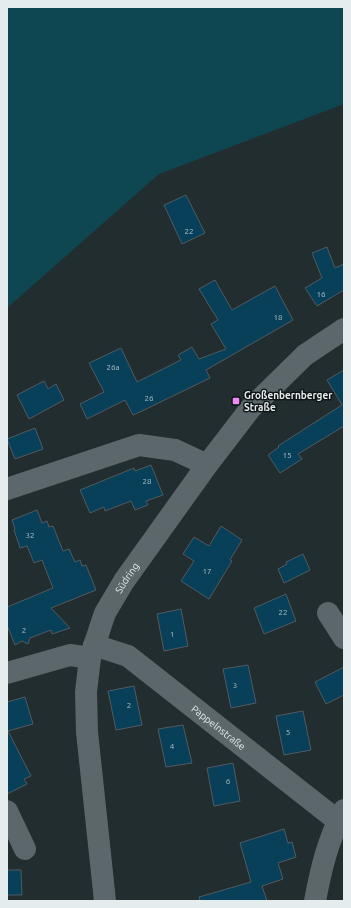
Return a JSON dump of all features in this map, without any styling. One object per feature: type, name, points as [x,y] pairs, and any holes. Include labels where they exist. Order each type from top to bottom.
[{"type":"street","name":"Südring","points":[[105,901],[87,732],[86,692],[92,651],[105,613],[124,581],[207,464],[250,409],[305,355],[344,329]]},
{"type":"street","points":[[7,489],[139,445],[175,450],[207,464]]},
{"type":"street","points":[[328,614],[344,638]]},
{"type":"street","name":"Pappelnstraße","points":[[7,673],[70,655],[92,651],[128,656],[341,816]]},
{"type":"street","points":[[7,811],[25,849]]},
{"type":"street","points":[[315,901],[322,863],[341,816]]},
{"type":"shaded area","points":[[7,7],[344,7],[344,104],[159,174],[7,308]]},
{"type":"building","points":[[186,195],[205,233],[182,244],[164,205]]},
{"type":"building","points":[[327,247],[335,268],[344,264],[344,290],[317,306],[305,288],[322,278],[312,253]]},
{"type":"building","points":[[215,280],[232,310],[275,286],[293,320],[206,370],[210,378],[144,410],[133,415],[125,400],[87,419],[80,404],[104,392],[89,363],[121,348],[137,382],[181,360],[178,355],[192,347],[199,359],[226,349],[211,324],[218,320],[199,289]]},
{"type":"building","points":[[344,370],[344,426],[298,454],[302,459],[280,473],[268,455],[279,447],[278,446],[342,405],[327,380]]},
{"type":"building","points":[[44,381],[48,389],[56,384],[64,400],[29,419],[17,395]]},
{"type":"building","points":[[35,428],[43,449],[15,459],[7,439]]},
{"type":"building","points":[[151,465],[163,495],[146,501],[148,505],[135,510],[131,501],[105,511],[104,507],[90,513],[80,490],[134,468],[135,471]]},
{"type":"building","points":[[37,510],[42,523],[47,521],[49,527],[53,526],[63,551],[69,549],[75,562],[80,560],[82,566],[86,565],[96,590],[51,608],[70,628],[52,634],[51,630],[30,638],[28,644],[22,641],[15,645],[7,625],[7,607],[53,588],[42,560],[34,563],[27,546],[20,548],[14,530],[12,520]]},
{"type":"building","points":[[221,526],[242,540],[230,560],[232,561],[209,599],[181,581],[194,561],[183,554],[194,537],[209,546]]},
{"type":"building","points":[[303,554],[310,570],[284,583],[278,569],[287,564],[286,562]]},
{"type":"building","points":[[286,594],[296,621],[264,634],[254,608]]},
{"type":"building","points":[[181,609],[188,646],[164,651],[157,614]]},
{"type":"building","points":[[248,665],[256,703],[231,708],[223,669]]},
{"type":"building","points":[[344,667],[344,695],[326,704],[315,682]]},
{"type":"building","points":[[134,686],[142,725],[116,730],[108,691]]},
{"type":"building","points":[[25,697],[33,724],[8,731],[31,776],[24,779],[27,784],[7,794],[7,702]]},
{"type":"building","points":[[303,711],[311,750],[284,755],[276,716]]},
{"type":"building","points":[[183,725],[192,763],[166,767],[158,729]]},
{"type":"building","points":[[233,763],[240,801],[214,806],[207,768]]},
{"type":"building","points":[[284,829],[288,843],[292,842],[296,857],[278,863],[283,879],[262,886],[267,901],[200,901],[199,897],[251,882],[240,843]]},
{"type":"building","points":[[7,870],[21,870],[22,895],[7,895]]},
{"type":"place","name":"Großenbernberger Straße","points":[[236,401]]}]
